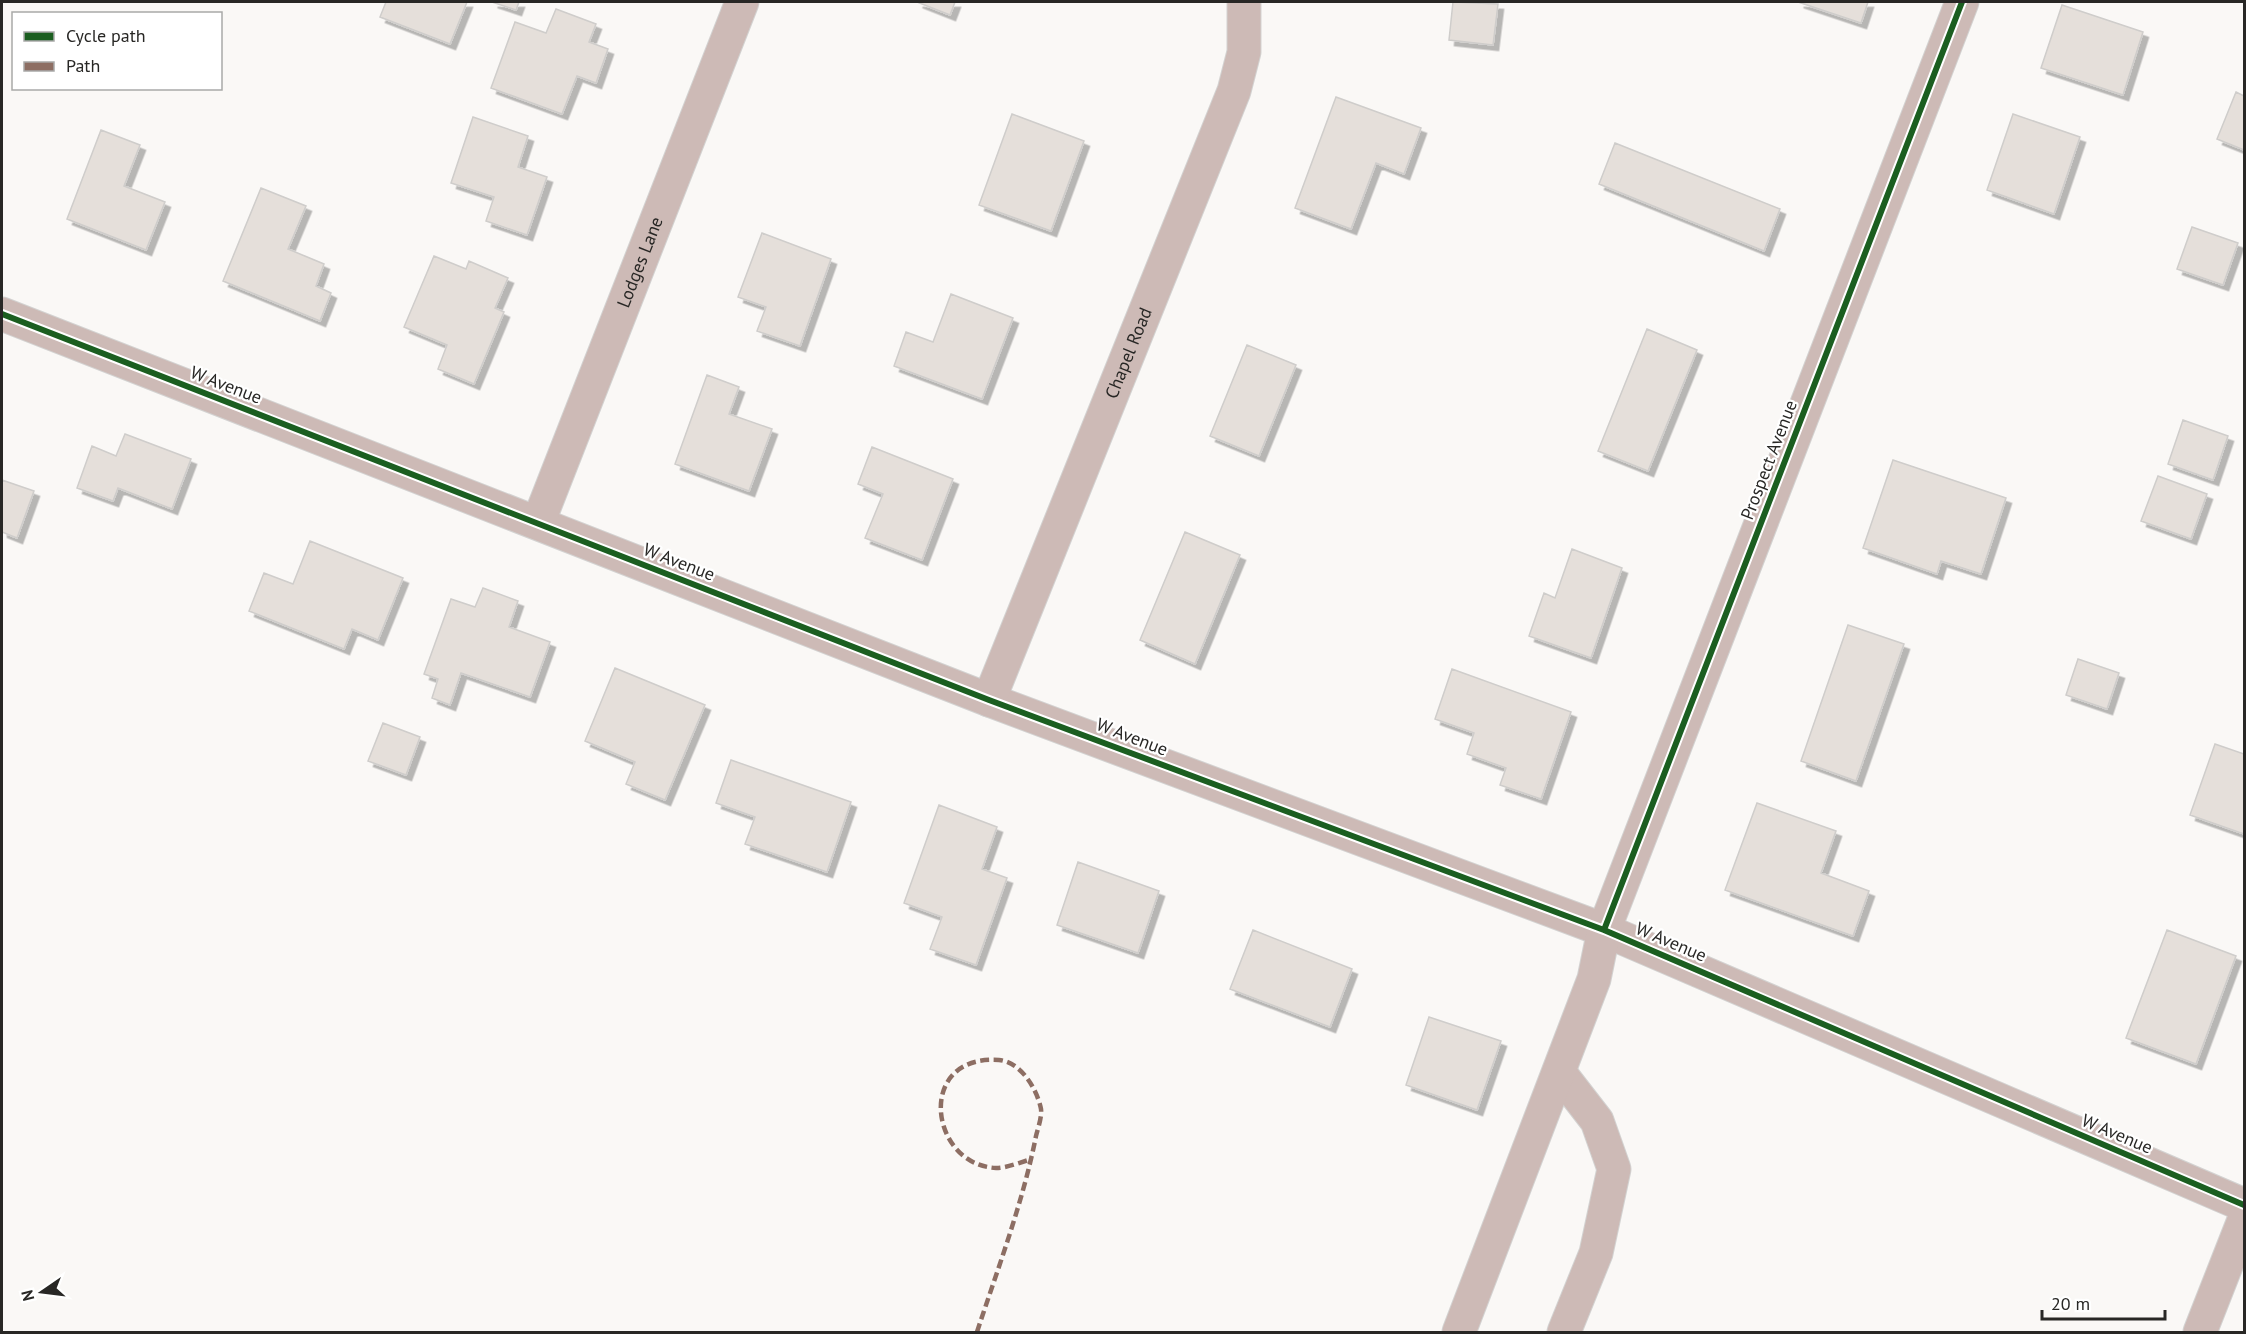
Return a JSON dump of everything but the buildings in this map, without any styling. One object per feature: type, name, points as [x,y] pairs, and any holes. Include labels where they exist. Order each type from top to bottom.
[{"type":"street","name":"Lodges Lane","points":[[538,523],[742,2]]},
{"type":"street","name":"Chapel Road","points":[[989,700],[1234,91],[1244,52],[1245,2]]},
{"type":"street","name":"Prospect Avenue","points":[[1459,1332],[1594,979],[1604,930],[1962,2]]},
{"type":"street","name":"W Avenue","points":[[2,314],[989,700],[1604,930],[2244,1205]]},
{"type":"street","points":[[1559,1072],[1597,1121],[1614,1169],[1596,1253],[1564,1332]]},
{"type":"street","points":[[2200,1332],[2244,1220]]},
{"type":"marked path","points":[[977,1332],[1010,1235],[1031,1161],[1036,1136],[1040,1122],[1041,1109],[1036,1093],[1027,1078],[1007,1062],[999,1060],[972,1063],[954,1074],[943,1091],[941,1111],[945,1131],[956,1149],[973,1162],[996,1168],[1014,1165],[1028,1160],[1032,1159]]},
{"type":"cycle path","points":[[1604,930],[1962,2]]},
{"type":"cycle path","points":[[2,314],[989,700],[1604,930],[2244,1205]]}]
